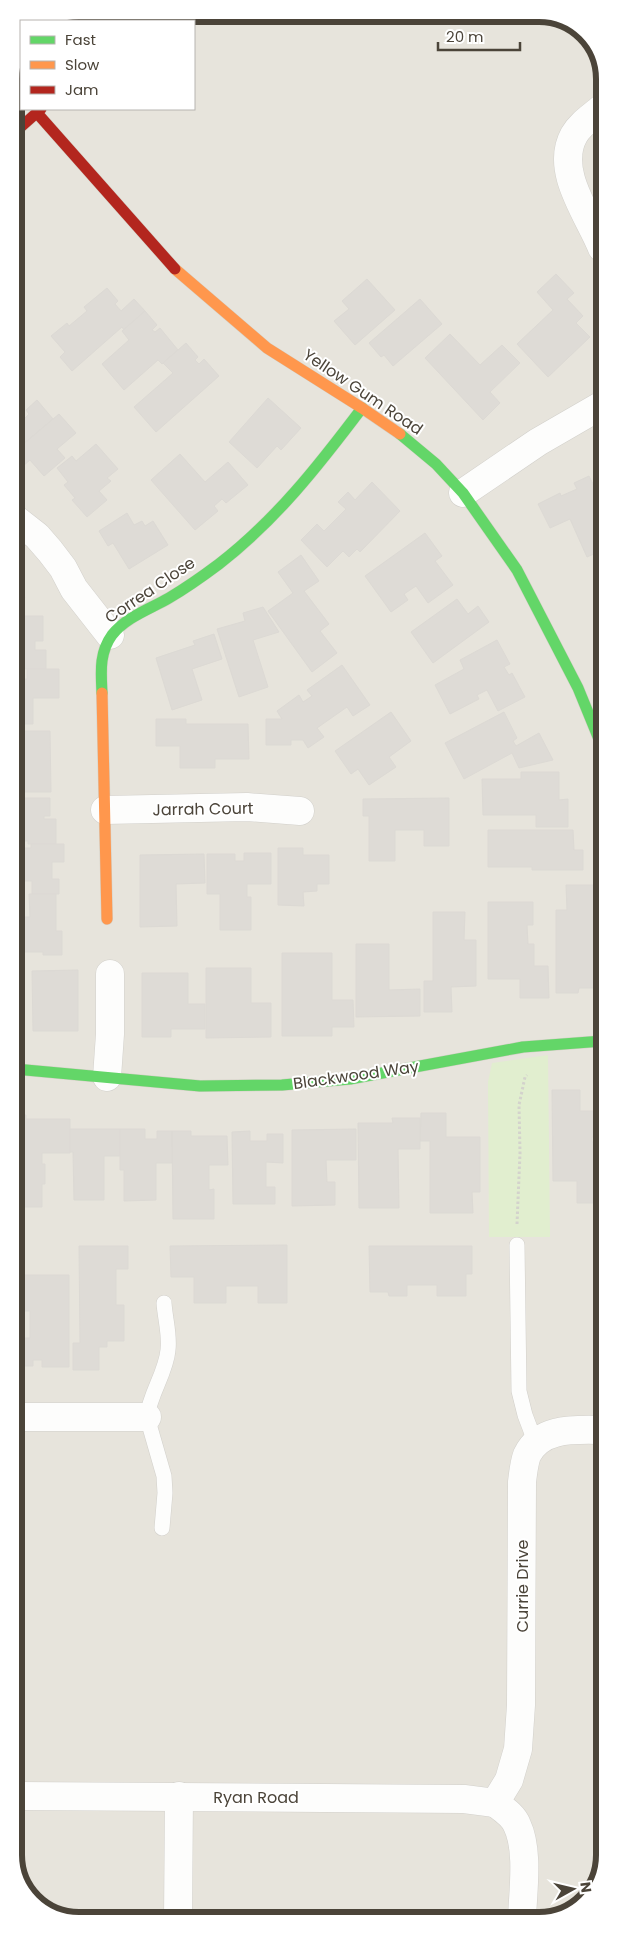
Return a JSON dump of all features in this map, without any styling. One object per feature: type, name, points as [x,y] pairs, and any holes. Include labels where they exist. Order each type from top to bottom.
[{"type":"street","points":[[22,126],[39,111]]},
{"type":"street","name":"Yellow Gum Road","points":[[39,111],[135,225],[180,274],[268,348],[405,438],[436,464],[463,493],[526,586],[578,688],[596,732]]},
{"type":"street","points":[[596,114],[574,134],[569,151],[569,167],[573,183],[596,235]]},
{"type":"street","name":"Correa Close","points":[[107,920],[101,658],[104,645],[110,635],[119,627],[180,592],[212,569],[270,520],[301,487],[362,408]]},
{"type":"street","points":[[463,493],[538,442],[596,408]]},
{"type":"street","points":[[22,524],[37,536],[50,551],[63,568],[74,590],[110,635]]},
{"type":"street","name":"Jarrah Court","points":[[105,810],[247,807],[300,811]]},
{"type":"street","points":[[107,1077],[110,1034],[110,974]]},
{"type":"street","name":"Blackwood Way","points":[[22,1070],[200,1086],[298,1084],[350,1079],[490,1052],[544,1045],[596,1041]]},
{"type":"street","points":[[22,1417],[147,1417]]},
{"type":"street","points":[[536,1444],[554,1433],[566,1430],[596,1430]]},
{"type":"street","name":"Currie Drive","points":[[495,1803],[509,1780],[518,1749],[521,1705],[522,1482],[528,1455],[536,1444]]},
{"type":"street","name":"Ryan Road","points":[[22,1796],[464,1799],[495,1803]]},
{"type":"street","points":[[178,1911],[179,1796]]},
{"type":"street","points":[[495,1803],[508,1812],[517,1824],[522,1843],[524,1863],[522,1912]]},
{"type":"lane","points":[[517,1245],[519,1391],[536,1444]]},
{"type":"lane","points":[[162,1528],[165,1493],[164,1476],[147,1417],[148,1407],[164,1367],[168,1350],[164,1303]]},
{"type":"path","points":[[517,1245],[520,1153],[519,1105],[525,1077],[545,1059],[544,1045]]},
{"type":"shaded area","points":[[195,22],[553,24],[567,30],[588,51],[594,65],[596,80],[596,1854],[592,1873],[584,1889],[570,1902],[553,1910],[538,1912],[76,1911],[58,1907],[45,1900],[32,1886],[24,1869],[22,110],[195,110]]},
{"type":"green space","points":[[548,1055],[550,1237],[489,1237],[488,1082],[492,1063]]},
{"type":"building","points":[[556,274],[574,293],[567,299],[583,316],[576,323],[590,337],[548,377],[517,344],[553,310],[537,292]]},
{"type":"building","points":[[367,279],[395,310],[355,345],[334,321],[349,309],[342,301]]},
{"type":"building","points":[[107,288],[118,301],[115,304],[121,311],[134,299],[145,311],[124,330],[122,327],[72,371],[60,357],[65,352],[51,336],[67,323],[69,326],[87,311],[84,307]]},
{"type":"building","points":[[420,299],[442,324],[393,366],[384,355],[381,357],[369,343]]},
{"type":"building","points":[[145,311],[157,325],[152,330],[155,332],[160,328],[178,350],[162,364],[158,360],[124,390],[102,364],[129,340],[122,331]]},
{"type":"building","points":[[450,334],[480,365],[502,345],[520,363],[490,392],[500,403],[483,420],[425,358]]},
{"type":"building","points":[[186,343],[198,357],[195,360],[199,364],[204,359],[219,376],[156,432],[134,407],[173,373],[163,363]]},
{"type":"building","points":[[268,398],[301,428],[281,450],[277,446],[257,468],[229,442]]},
{"type":"building","points":[[37,400],[53,419],[22,445],[22,415],[25,418],[29,414],[26,410]]},
{"type":"building","points":[[59,414],[76,433],[57,449],[65,458],[44,476],[30,460],[22,465],[22,445]]},
{"type":"building","points":[[96,444],[118,469],[107,478],[111,481],[99,491],[107,500],[87,517],[72,500],[75,498],[64,485],[68,482],[57,468],[72,456],[76,461]]},
{"type":"building","points":[[180,454],[205,482],[228,462],[248,485],[226,503],[222,499],[214,506],[218,511],[195,530],[151,480]]},
{"type":"building","points":[[589,476],[596,490],[596,553],[587,557],[570,519],[550,528],[538,504],[560,493],[561,496],[577,489],[574,483]]},
{"type":"building","points":[[372,482],[400,511],[360,552],[357,549],[349,557],[343,551],[327,567],[301,540],[317,524],[324,531],[346,509],[338,502],[348,492],[355,500]]},
{"type":"building","points":[[127,513],[134,525],[142,521],[145,526],[153,521],[168,545],[129,569],[113,543],[108,546],[99,531]]},
{"type":"building","points":[[425,533],[442,556],[435,561],[453,585],[428,603],[416,586],[404,594],[408,600],[391,612],[365,576]]},
{"type":"building","points":[[301,555],[319,581],[304,591],[329,624],[320,631],[337,653],[312,672],[268,611],[293,593],[278,572]]},
{"type":"building","points":[[457,599],[468,614],[478,606],[489,622],[433,663],[411,632]]},
{"type":"building","points":[[263,607],[279,632],[253,640],[268,687],[239,697],[217,629],[245,621],[243,613]]},
{"type":"building","points":[[22,616],[43,616],[43,641],[35,641],[35,650],[46,650],[46,669],[22,669]]},
{"type":"building","points":[[214,634],[222,659],[192,669],[202,700],[172,710],[156,658],[195,645],[193,641]]},
{"type":"building","points":[[497,640],[510,664],[504,667],[509,675],[512,673],[525,697],[498,711],[487,690],[477,695],[479,699],[450,714],[435,685],[464,669],[460,660]]},
{"type":"building","points":[[342,665],[370,705],[353,716],[347,707],[317,728],[324,737],[308,748],[303,740],[291,740],[291,745],[266,745],[266,719],[282,719],[277,711],[299,695],[303,702],[312,696],[307,690]]},
{"type":"building","points":[[27,669],[59,669],[59,698],[33,698],[33,724],[22,724],[22,679],[27,679]]},
{"type":"building","points":[[391,712],[411,741],[389,757],[396,767],[369,785],[358,769],[351,774],[335,751]]},
{"type":"building","points":[[504,712],[517,738],[513,741],[516,746],[539,733],[553,760],[519,768],[512,753],[464,779],[445,743]]},
{"type":"building","points":[[156,719],[186,719],[186,724],[248,724],[249,759],[215,759],[215,768],[180,768],[180,746],[156,746]]},
{"type":"building","points":[[22,731],[50,731],[51,792],[22,792]]},
{"type":"building","points":[[521,772],[559,772],[559,800],[568,799],[568,827],[536,827],[536,815],[483,815],[482,779],[521,779]]},
{"type":"building","points":[[22,798],[50,798],[50,816],[44,816],[44,819],[56,819],[56,844],[28,844],[28,841],[22,841]]},
{"type":"building","points":[[449,798],[449,846],[424,846],[424,830],[395,830],[395,861],[369,861],[369,816],[363,816],[363,799]]},
{"type":"building","points":[[488,830],[573,830],[574,850],[583,850],[583,870],[532,870],[532,867],[488,867]]},
{"type":"building","points":[[31,844],[64,844],[64,862],[52,862],[52,879],[59,879],[59,894],[32,894],[32,881],[22,881],[22,848],[31,848]]},
{"type":"building","points":[[278,848],[303,848],[303,855],[329,855],[329,884],[317,884],[317,891],[303,892],[304,906],[278,905]]},
{"type":"building","points":[[244,853],[271,853],[271,884],[247,884],[247,897],[251,897],[251,930],[220,930],[220,894],[207,894],[207,854],[235,854],[235,861],[244,861]]},
{"type":"building","points":[[204,854],[205,883],[176,884],[177,926],[140,927],[140,855]]},
{"type":"building","points":[[566,885],[596,885],[596,916],[593,916],[593,958],[596,958],[596,988],[579,988],[578,993],[556,993],[556,910],[567,910]]},
{"type":"building","points":[[29,894],[56,894],[56,931],[62,931],[62,955],[43,955],[43,952],[22,952],[22,917],[30,917]]},
{"type":"building","points":[[488,902],[533,902],[533,925],[527,925],[528,944],[534,944],[534,966],[548,966],[549,998],[520,998],[520,979],[488,979]]},
{"type":"building","points":[[433,912],[465,912],[464,940],[476,940],[476,986],[451,987],[452,1012],[424,1012],[424,981],[433,981]]},
{"type":"building","points":[[356,944],[389,944],[389,990],[420,989],[420,1016],[356,1017]]},
{"type":"building","points":[[282,953],[332,953],[332,1000],[353,1000],[354,1027],[332,1027],[332,1036],[282,1036]]},
{"type":"building","points":[[206,968],[251,968],[251,1003],[271,1003],[271,1037],[206,1038]]},
{"type":"building","points":[[78,970],[78,1031],[33,1031],[32,971]]},
{"type":"building","points":[[142,973],[188,973],[188,1004],[205,1004],[205,1029],[171,1029],[171,1037],[142,1037]]},
{"type":"building","points":[[552,1090],[580,1090],[580,1111],[596,1111],[596,1137],[592,1137],[592,1142],[596,1142],[596,1203],[577,1203],[577,1181],[553,1181]]},
{"type":"building","points":[[421,1113],[446,1113],[446,1137],[480,1137],[480,1192],[472,1192],[473,1213],[430,1213],[430,1141],[420,1141]]},
{"type":"building","points":[[22,1115],[26,1115],[26,1119],[70,1119],[70,1153],[42,1153],[42,1164],[45,1164],[45,1184],[42,1184],[42,1207],[22,1207]]},
{"type":"building","points":[[392,1118],[420,1118],[420,1149],[398,1149],[399,1208],[359,1208],[358,1123],[393,1123]]},
{"type":"building","points":[[70,1129],[120,1129],[120,1156],[104,1156],[104,1200],[74,1200],[73,1152],[70,1152]]},
{"type":"building","points":[[120,1129],[145,1129],[145,1139],[157,1139],[157,1131],[172,1131],[173,1163],[156,1163],[156,1200],[124,1201],[124,1170],[120,1170]]},
{"type":"building","points":[[356,1129],[356,1160],[326,1160],[327,1182],[335,1182],[335,1205],[292,1206],[292,1130]]},
{"type":"building","points":[[172,1131],[191,1131],[191,1136],[227,1136],[228,1165],[209,1165],[209,1190],[214,1189],[214,1219],[173,1219]]},
{"type":"building","points":[[250,1131],[250,1141],[267,1141],[267,1134],[283,1134],[283,1163],[266,1162],[266,1187],[275,1187],[275,1204],[233,1204],[232,1132]]},
{"type":"building","points":[[287,1245],[287,1303],[258,1303],[258,1286],[226,1286],[226,1303],[194,1303],[194,1277],[171,1277],[170,1246]]},
{"type":"building","points":[[79,1246],[128,1246],[128,1269],[116,1269],[116,1305],[124,1305],[124,1341],[107,1341],[107,1347],[99,1347],[99,1370],[73,1370],[73,1343],[80,1343]]},
{"type":"building","points":[[369,1246],[472,1246],[472,1274],[466,1274],[466,1296],[437,1296],[437,1285],[407,1285],[407,1296],[389,1296],[388,1292],[370,1292]]},
{"type":"building","points":[[23,1275],[69,1275],[69,1367],[42,1367],[42,1360],[33,1360],[33,1366],[22,1366],[22,1338],[30,1338],[30,1311],[22,1311]]},
{"type":"traffic: fast","points":[[102,693],[101,670],[103,656],[112,635],[131,618],[188,586],[240,547],[296,491],[362,408]]},
{"type":"traffic: fast","points":[[400,434],[436,464],[463,493],[517,570],[578,688],[596,732]]},
{"type":"traffic: fast","points":[[22,1070],[200,1086],[282,1085],[350,1079],[523,1047],[596,1042]]},
{"type":"traffic: slow","points":[[175,269],[267,348],[400,434]]},
{"type":"traffic: slow","points":[[102,693],[107,919]]},
{"type":"traffic: jam","points":[[22,126],[40,110]]},
{"type":"traffic: jam","points":[[37,113],[175,269]]}]
